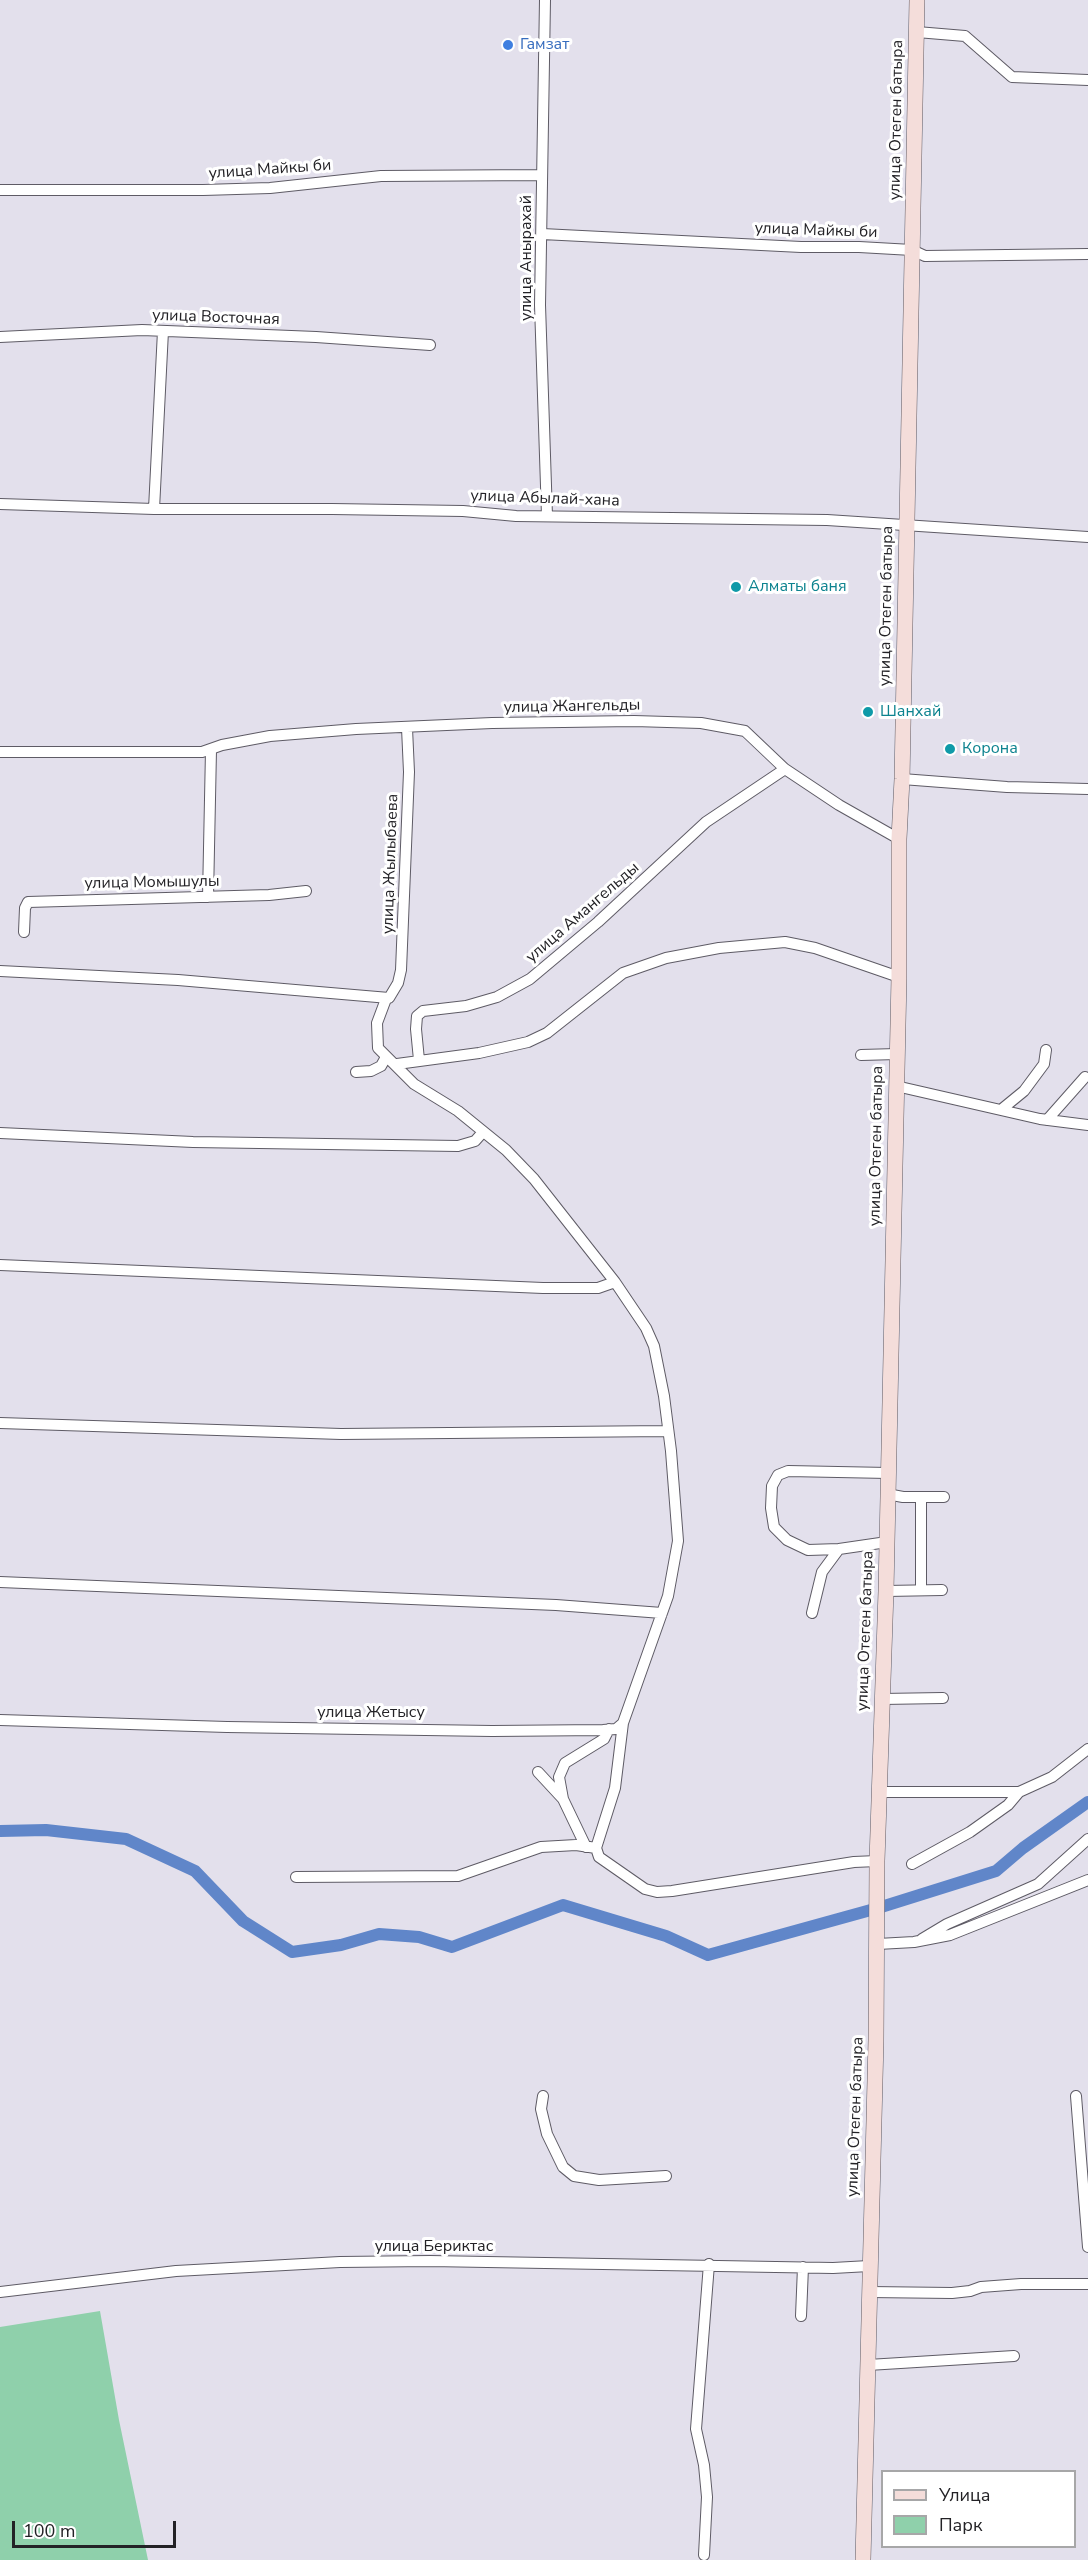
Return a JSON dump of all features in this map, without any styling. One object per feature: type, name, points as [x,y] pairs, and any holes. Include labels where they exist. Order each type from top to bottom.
[{"type":"main road","name":"улица Отеген батыра","points":[[863,2560],[878,1944],[877,1861],[886,1591],[917,0]]},
{"type":"street","name":"улица Анырахай","points":[[545,0],[540,305],[547,516]]},
{"type":"street","points":[[916,32],[965,36],[1005,74],[1012,77],[1088,80]]},
{"type":"street","name":"улица Майкы би","points":[[0,190],[214,190],[270,188],[381,176],[542,175]]},
{"type":"street","name":"улица Майкы би","points":[[542,234],[912,250],[925,256],[1088,254]]},
{"type":"street","name":"улица Восточная","points":[[0,337],[142,330],[316,337],[430,345]]},
{"type":"street","points":[[154,509],[163,331]]},
{"type":"street","name":"улица Абылай-хана","points":[[0,504],[154,509],[463,511],[516,516],[827,520],[1088,537]]},
{"type":"street","name":"улица Жангельды","points":[[0,752],[211,750],[222,745],[270,736],[356,729],[579,721],[701,723],[745,731],[785,769],[839,805],[899,839]]},
{"type":"street","name":"улица Жылыбаева","points":[[379,1012],[398,983],[401,970],[409,772],[407,728]]},
{"type":"street","points":[[208,897],[211,750]]},
{"type":"street","name":"улица Амангельды","points":[[419,1060],[417,1016],[423,1011],[466,1006],[497,997],[530,979],[590,929],[706,822],[785,769]]},
{"type":"street","points":[[902,779],[1007,787],[1088,789]]},
{"type":"street","name":"улица Момышулы","points":[[24,932],[25,908],[28,902],[208,897],[306,891]]},
{"type":"street","points":[[397,1065],[479,1053],[528,1042],[547,1033],[623,974],[666,958],[719,948],[785,942],[815,948],[898,977]]},
{"type":"street","points":[[0,971],[178,980],[388,998]]},
{"type":"street","points":[[374,997],[379,1012],[376,1035],[378,1048],[386,1058],[397,1065],[414,1084],[458,1111],[506,1150],[534,1179],[615,1282],[646,1328],[654,1346],[663,1387],[678,1541],[663,1613],[623,1723],[615,1788],[591,1848]]},
{"type":"street","points":[[1002,1109],[1024,1091],[1044,1064],[1046,1050]]},
{"type":"street","points":[[861,1055],[897,1054]]},
{"type":"street","points":[[356,1072],[370,1071],[381,1066],[386,1058]]},
{"type":"street","points":[[1047,1120],[1085,1077]]},
{"type":"street","points":[[896,1086],[1047,1120],[1088,1125]]},
{"type":"street","points":[[0,1133],[194,1142],[458,1146],[475,1141],[483,1132]]},
{"type":"street","points":[[0,1264],[363,1282],[543,1288],[598,1288],[615,1282]]},
{"type":"street","points":[[0,1423],[341,1434],[668,1431]]},
{"type":"street","points":[[887,1542],[838,1549],[808,1550],[787,1540],[774,1527],[771,1508],[772,1486],[778,1475],[788,1471],[888,1473]]},
{"type":"street","points":[[887,1494],[921,1498],[944,1497]]},
{"type":"street","points":[[921,1498],[921,1590]]},
{"type":"street","points":[[812,1613],[822,1572],[838,1549]]},
{"type":"street","points":[[0,1582],[556,1605],[663,1613]]},
{"type":"street","points":[[886,1591],[942,1590]]},
{"type":"street","points":[[882,1699],[943,1698]]},
{"type":"street","name":"улица Жетысу","points":[[0,1720],[215,1727],[492,1731],[609,1730],[623,1723]]},
{"type":"street","points":[[563,1798],[560,1777],[565,1763],[604,1739],[609,1730]]},
{"type":"street","points":[[879,1792],[1019,1792],[1052,1777],[1088,1749]]},
{"type":"street","points":[[538,1772],[563,1798],[591,1848],[599,1857],[645,1889],[657,1892],[854,1862],[877,1861]]},
{"type":"street","points":[[912,1864],[970,1832],[1008,1805],[1019,1792]]},
{"type":"street","points":[[919,1941],[947,1924],[1038,1884],[1088,1839]]},
{"type":"street","points":[[296,1877],[458,1876],[541,1848],[560,1845],[591,1848]]},
{"type":"street","points":[[878,1944],[919,1941],[951,1935],[1088,1880]]},
{"type":"street","points":[[543,2096],[541,2109],[547,2134],[563,2167],[574,2176],[599,2180],[666,2176]]},
{"type":"street","points":[[1076,2096],[1088,2247]]},
{"type":"street","name":"улица Бериктас","points":[[0,2292],[176,2271],[249,2266],[430,2261],[869,2266]]},
{"type":"street","points":[[704,2556],[707,2497],[696,2429],[709,2264]]},
{"type":"street","points":[[801,2316],[803,2266]]},
{"type":"street","points":[[869,2292],[952,2293],[981,2287],[1021,2284],[1088,2284]]},
{"type":"street","points":[[868,2365],[1014,2355]]},
{"type":"green space","points":[[100,2311],[119,2420],[148,2560],[0,2560],[0,2327]]},
{"type":"waterway","points":[[0,1831],[46,1830],[126,1839],[195,1871],[243,1921],[292,1952],[341,1945],[379,1934],[419,1937],[452,1947],[563,1905],[666,1936],[708,1955],[878,1908],[996,1871],[1023,1848],[1088,1802]]},
{"type":"place","name":"Гамзат","points":[[508,45]]},
{"type":"place","name":"Алматы баня","points":[[736,587]]},
{"type":"place","name":"Шанхай","points":[[868,712]]},
{"type":"place","name":"Корона","points":[[950,749]]}]
